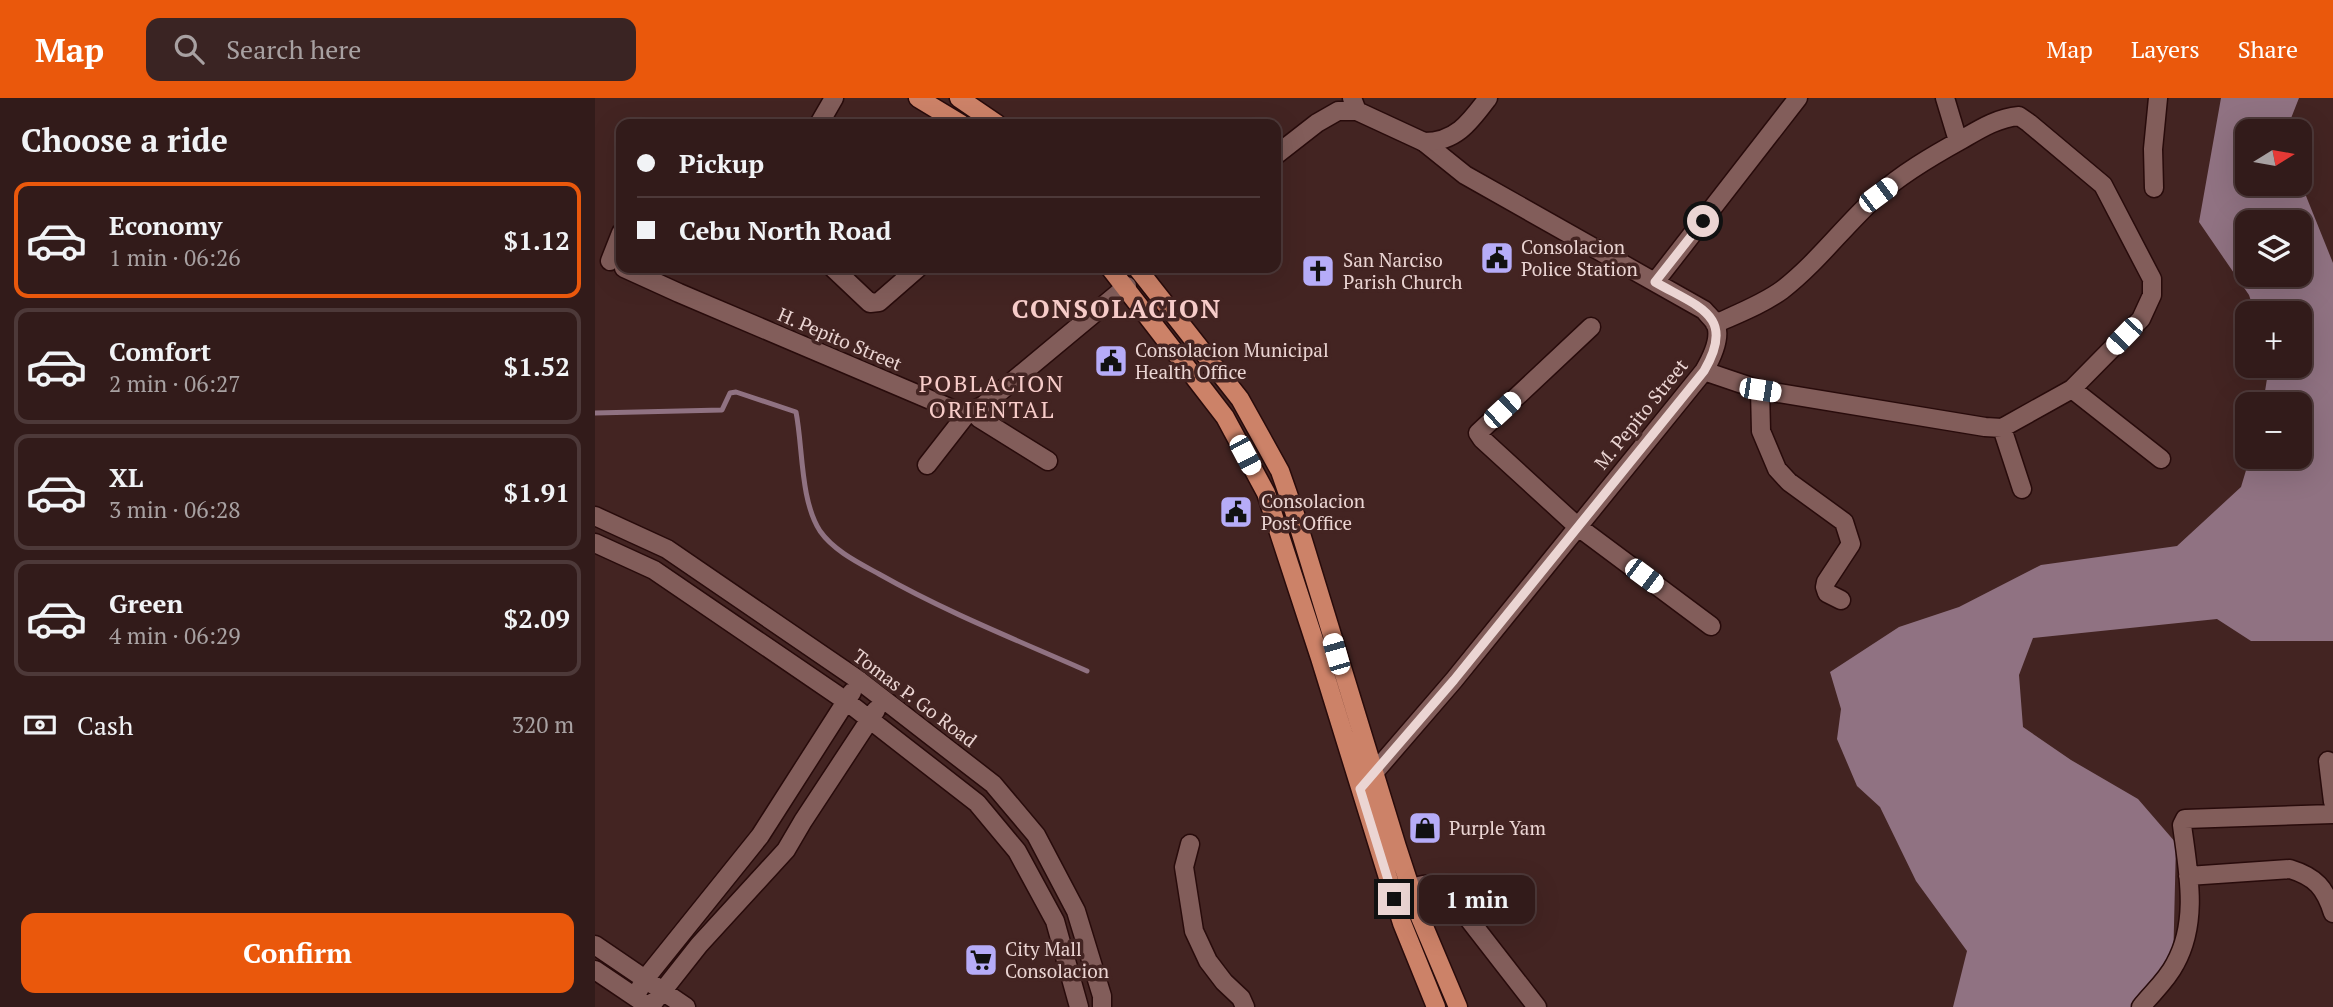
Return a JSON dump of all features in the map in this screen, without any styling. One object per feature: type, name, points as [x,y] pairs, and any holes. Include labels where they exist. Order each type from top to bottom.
[{"type":"main road","points":[[918,98],[953,119]]},
{"type":"main road","points":[[959,98],[990,119]]},
{"type":"main road","points":[[1115,273],[1225,417],[1266,493],[1402,923],[1436,1007]]},
{"type":"main road","points":[[1144,273],[1240,399],[1280,471],[1411,888],[1458,1007]]},
{"type":"street","points":[[822,119],[834,98]]},
{"type":"street","points":[[1424,142],[1451,138],[1467,125],[1488,98]]},
{"type":"street","points":[[1655,282],[1798,98]]},
{"type":"street","points":[[1945,98],[1958,141]]},
{"type":"street","points":[[2154,188],[2153,149],[2158,98]]},
{"type":"street","points":[[1281,151],[1317,123],[1355,104],[1424,142],[1465,175],[1704,310],[1716,324],[1781,291],[1878,195],[1909,171],[1958,141],[2007,117],[2019,116],[2103,185],[2153,279],[2152,295],[2141,319],[2072,389],[2002,428],[1760,390],[1704,371]]},
{"type":"street","name":"H. Pepito Street","points":[[634,273],[969,413],[1048,461]]},
{"type":"street","points":[[838,273],[870,303],[879,302],[912,273]]},
{"type":"street","points":[[927,465],[969,413],[1000,393],[1139,273]]},
{"type":"street","name":"M. Pepito Street","points":[[1360,789],[1454,680],[1704,371],[1717,336],[1716,324]]},
{"type":"street","points":[[1591,327],[1478,433],[1577,526],[1711,626]]},
{"type":"street","points":[[2072,389],[2161,459]]},
{"type":"street","points":[[1760,390],[1761,431],[1777,469],[1789,482],[1844,522],[1851,544],[1825,587],[1827,593],[1840,600]]},
{"type":"street","points":[[2002,428],[2022,489]]},
{"type":"street","name":"Tomas P. Go Road","points":[[595,516],[667,549],[860,681],[993,784],[1036,835],[1076,911],[1102,996],[1102,1007]]},
{"type":"street","points":[[595,543],[654,570],[846,701],[977,803],[1017,851],[1055,921],[1079,1007]]},
{"type":"street","points":[[645,1004],[645,979],[760,836],[860,681]]},
{"type":"street","points":[[645,1004],[662,991],[698,945],[786,850],[884,699]]},
{"type":"street","points":[[2328,761],[2333,802]]},
{"type":"street","points":[[2141,1007],[2175,966],[2186,940],[2190,912],[2182,825],[2185,819],[2333,814]]},
{"type":"street","points":[[1190,844],[1184,867],[1194,931],[1208,961],[1241,998],[1245,1007]]},
{"type":"street","points":[[2188,876],[2290,869],[2317,882],[2327,896],[2333,914]]},
{"type":"street","points":[[1411,888],[1433,883],[1450,895],[1537,1007]]},
{"type":"street","points":[[595,945],[686,1007]]},
{"type":"street","points":[[595,970],[645,1004]]},
{"type":"shaded area","points":[[2221,98],[2299,98],[2291,119],[2235,119],[2235,196],[2306,196],[2312,210],[2235,210],[2235,275],[2199,222]]},
{"type":"shaded area","points":[[2312,211],[2333,263],[2333,641],[2251,641],[2217,619],[2033,638],[2019,675],[2023,727],[2071,760],[2138,799],[2176,843],[2173,966],[2139,1007],[1953,1007],[1967,951],[1916,881],[1880,807],[1857,786],[1837,739],[1841,709],[1830,672],[1899,627],[1959,607],[2041,565],[2177,546],[2241,487],[2246,469],[2312,469],[2312,392],[2265,392],[2267,378],[2312,378],[2312,301],[2251,301],[2244,287],[2312,287]]},
{"type":"waterway","points":[[595,413],[722,410],[730,393],[736,392],[796,412],[809,504],[820,531],[832,545],[855,561],[930,601],[1087,671]]},
{"type":"place","name":"Consolacion Police Station","points":[[1497,258]]},
{"type":"place","name":"San Narciso Parish Church","points":[[1318,271]]},
{"type":"place","name":"Consolacion Municipal Health Office","points":[[1111,361]]},
{"type":"place","name":"Consolacion Post Office","points":[[1236,512]]},
{"type":"place","name":"Purple Yam","points":[[1425,828]]},
{"type":"place","name":"City Mall Consolacion","points":[[981,960]]},
{"type":"district","name":"CONSOLACION","points":[[1117,309]]},
{"type":"district","name":"POBLACION ORIENTAL","points":[[992,397]]},
{"type":"route","points":[[1394,899],[1360,789],[1454,680],[1704,371],[1717,336],[1716,324],[1704,310],[1655,282],[1703,221]]}]
